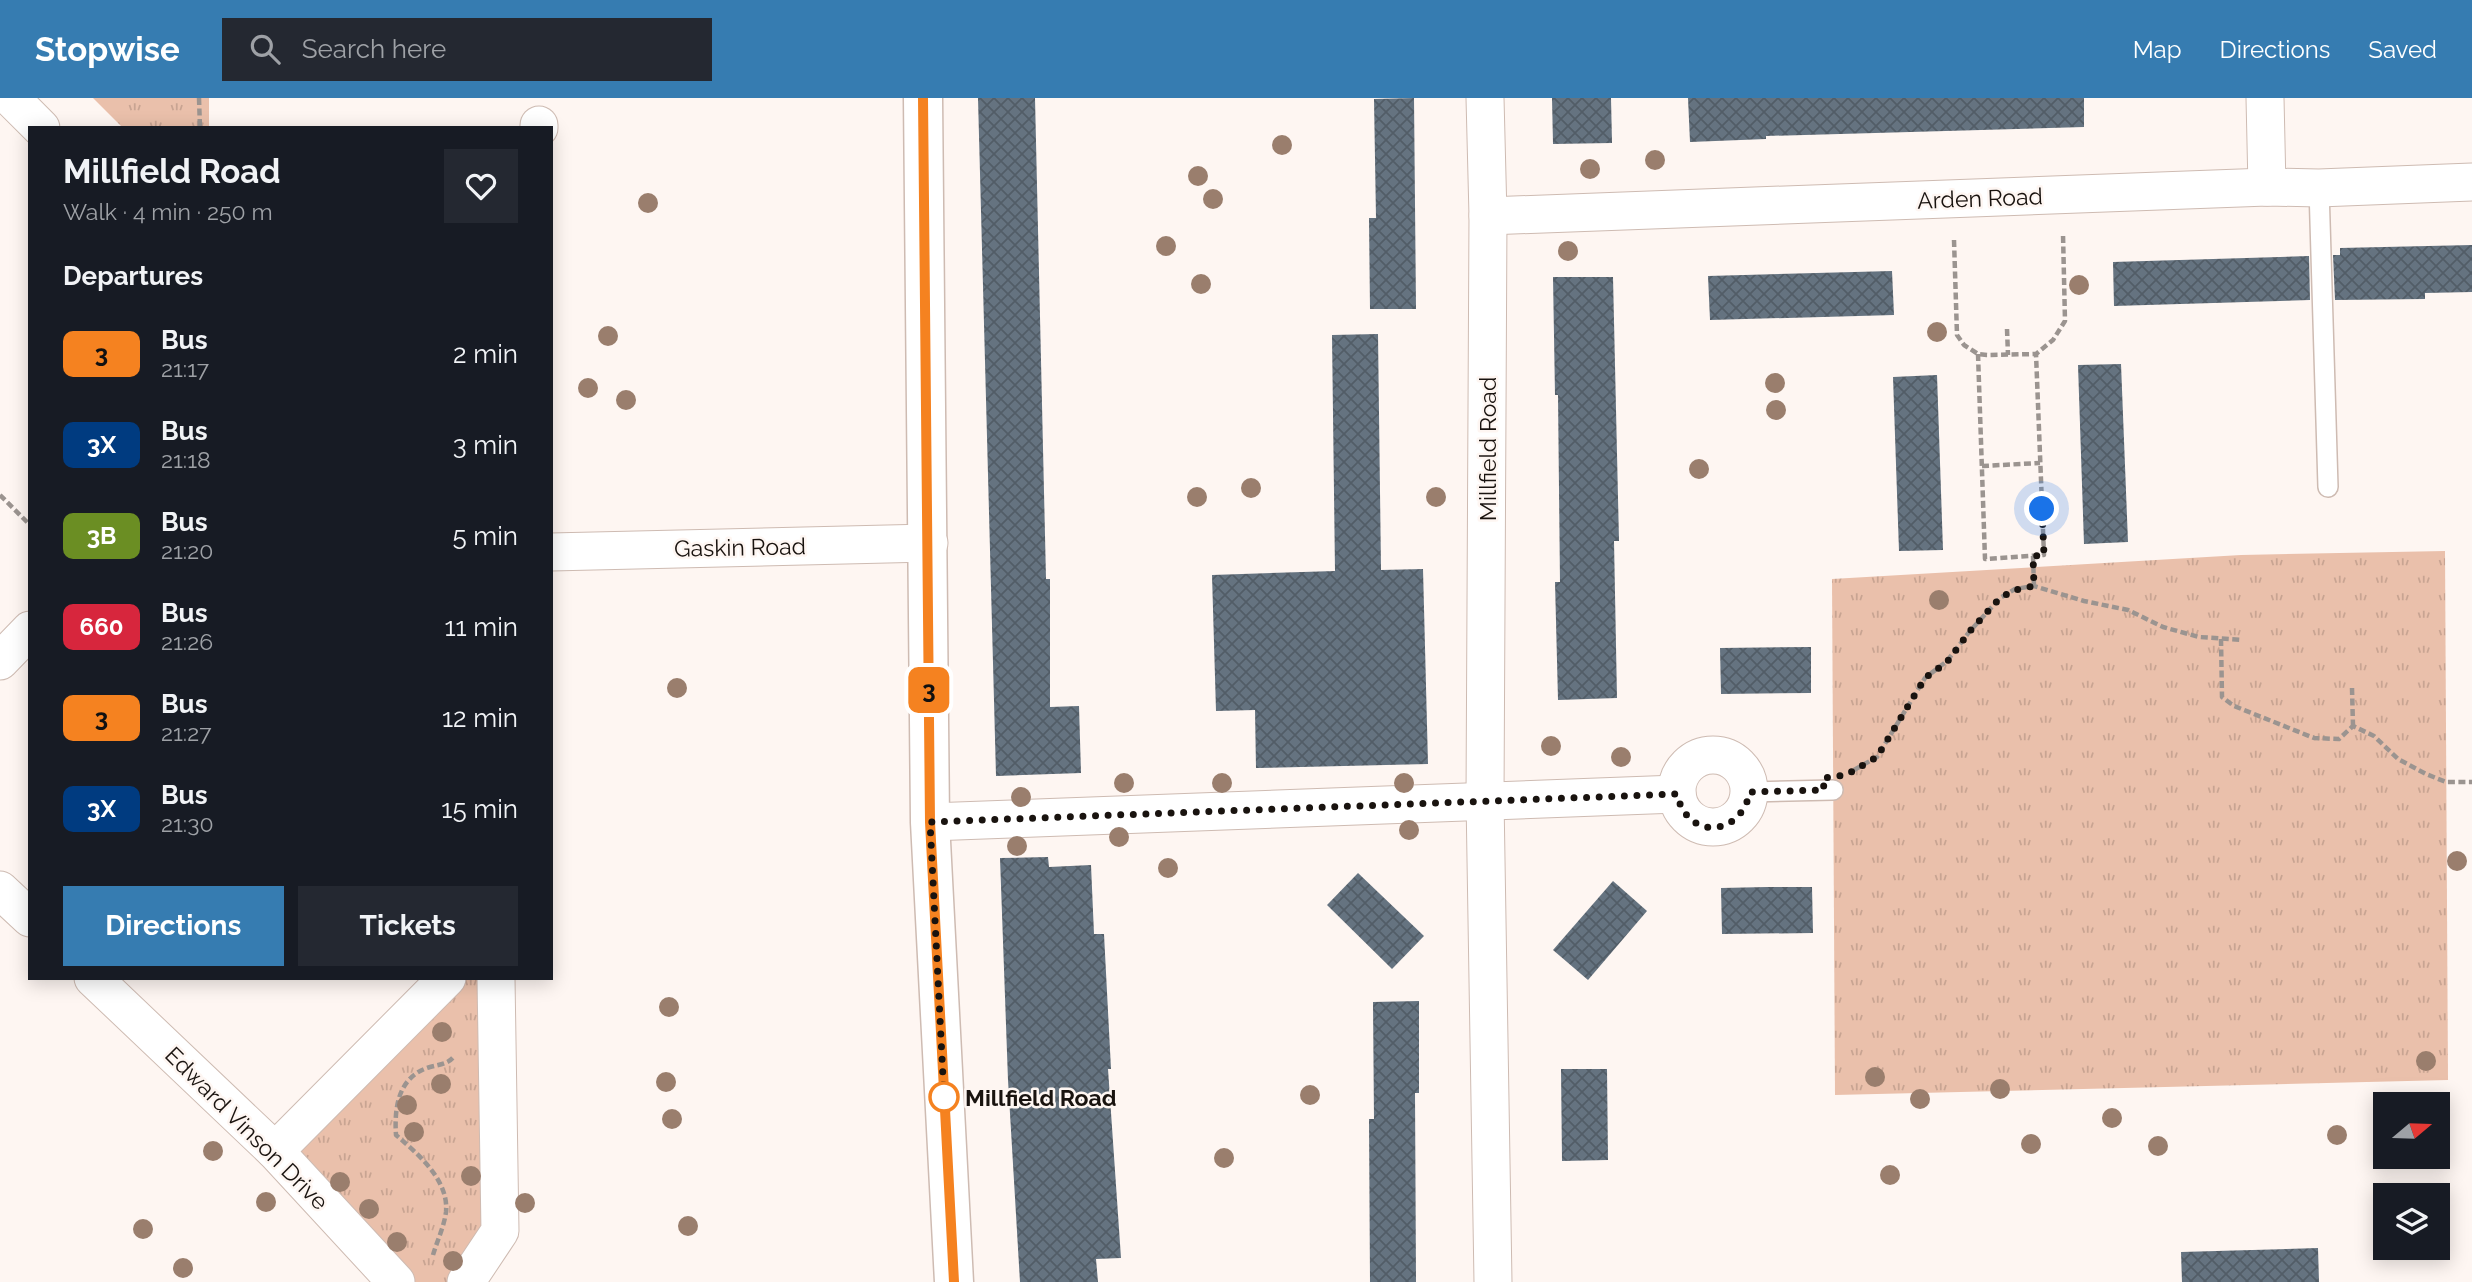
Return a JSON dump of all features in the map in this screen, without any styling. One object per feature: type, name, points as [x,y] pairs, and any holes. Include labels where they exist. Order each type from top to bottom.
[{"type":"main road","points":[[923,98],[930,822],[954,1282]]},
{"type":"street","points":[[11,98],[39,126]]},
{"type":"street","name":"Millfield Road","points":[[1485,98],[1488,216],[1485,799],[1493,1282]]},
{"type":"street","points":[[2265,98],[2267,187]]},
{"type":"street","name":"Arden Road","points":[[1488,216],[2472,182]]},
{"type":"street","name":"Gaskin Road","points":[[553,552],[929,543]]},
{"type":"street","points":[[0,661],[28,632]]},
{"type":"street","points":[[1712,755],[1724,756],[1743,770],[1750,792],[1741,815],[1731,823],[1708,828],[1686,817],[1679,806],[1677,794],[1683,771],[1690,763],[1712,755]]},
{"type":"street","points":[[930,822],[1485,799],[1677,794]]},
{"type":"street","points":[[0,890],[28,916]]},
{"type":"street","name":"Edward Vinson Drive","points":[[95,980],[275,1151],[396,1282]]},
{"type":"street","points":[[275,1151],[445,980]]},
{"type":"street","points":[[466,1282],[500,1231],[496,980]]},
{"type":"lane","points":[[2319,188],[2328,487]]},
{"type":"lane","points":[[1750,792],[1828,790]]},
{"type":"path","points":[[200,98],[200,126]]},
{"type":"path","points":[[1953,199],[1957,335],[1978,354],[2036,355],[2053,340],[2066,321],[2062,195]]},
{"type":"path","points":[[2007,330],[2008,355]]},
{"type":"path","points":[[1978,354],[1985,559],[2044,555],[2036,355]]},
{"type":"path","points":[[1982,466],[2040,463]]},
{"type":"path","points":[[0,495],[28,523]]},
{"type":"path","points":[[2033,556],[2034,586]]},
{"type":"path","points":[[1828,790],[1823,778],[1846,775],[1877,757],[1925,678],[1947,662],[2000,598],[2015,590],[2034,586],[2064,596],[2128,610],[2163,627],[2199,637],[2242,640]]},
{"type":"path","points":[[2221,639],[2222,696],[2234,706],[2314,738],[2339,739],[2353,726],[2352,688]]},
{"type":"path","points":[[2353,726],[2374,736],[2398,759],[2426,774],[2446,782],[2472,782]]},
{"type":"path","points":[[430,1264],[446,1212],[445,1199],[440,1183],[414,1151],[396,1135],[394,1115],[399,1096],[408,1079],[429,1067],[448,1063],[457,1050]]},
{"type":"green space","points":[[93,98],[209,98],[209,126],[121,126]]},
{"type":"green space","points":[[2445,551],[2448,1080],[1835,1095],[1832,579],[2241,555]]},
{"type":"green space","points":[[445,980],[496,980],[500,1231],[466,1282],[396,1282],[275,1151]]},
{"type":"building","points":[[978,98],[1035,98],[1046,579],[1050,579],[1050,707],[1079,706],[1081,773],[996,776]]},
{"type":"building","points":[[1414,98],[1416,309],[1370,309],[1369,218],[1376,218],[1374,99]]},
{"type":"building","points":[[1552,98],[1611,98],[1612,143],[1553,144]]},
{"type":"building","points":[[1688,98],[2084,98],[2084,127],[1766,136],[1766,139],[1690,142]]},
{"type":"building","points":[[2472,245],[2472,292],[2425,293],[2425,299],[2335,300],[2333,255],[2340,255],[2340,248]]},
{"type":"building","points":[[2309,256],[2310,300],[2114,306],[2113,262]]},
{"type":"building","points":[[1892,271],[1894,315],[1710,320],[1708,276]]},
{"type":"building","points":[[1553,277],[1613,277],[1619,541],[1614,541],[1617,698],[1558,700],[1555,582],[1560,582],[1558,395],[1555,395]]},
{"type":"building","points":[[1378,334],[1381,570],[1423,569],[1428,764],[1256,768],[1255,710],[1216,711],[1212,575],[1335,571],[1332,335]]},
{"type":"building","points":[[2121,364],[2128,542],[2084,544],[2078,365]]},
{"type":"building","points":[[1937,375],[1943,550],[1899,551],[1893,377]]},
{"type":"building","points":[[1811,647],[1811,693],[1721,694],[1720,648]]},
{"type":"building","points":[[1048,857],[1049,867],[1091,865],[1094,934],[1104,934],[1111,1069],[1108,1069],[1121,1258],[1096,1259],[1098,1282],[1020,1282],[1008,1080],[1000,858]]},
{"type":"building","points":[[1358,873],[1424,936],[1392,969],[1327,905]]},
{"type":"building","points":[[1613,881],[1647,911],[1588,980],[1553,950]]},
{"type":"building","points":[[1812,887],[1813,933],[1722,934],[1721,888]]},
{"type":"building","points":[[1419,1001],[1419,1093],[1415,1093],[1416,1282],[1370,1282],[1369,1119],[1374,1119],[1373,1002]]},
{"type":"building","points":[[1561,1069],[1607,1069],[1608,1160],[1562,1161]]},
{"type":"building","points":[[2318,1248],[2319,1282],[2182,1282],[2181,1252]]},
{"type":"bus line","name":"3","points":[[923,98],[930,822],[954,1282]]},
{"type":"place","name":"Millfield Road","points":[[944,1097]]},
{"type":"route","points":[[944,1097],[930,822],[1485,799],[1677,794],[1679,806],[1686,817],[1708,828],[1720,827],[1741,815],[1750,792],[1824,790],[1823,778],[1846,775],[1877,757],[1899,716],[1925,678],[1947,662],[2000,598],[2015,590],[2034,586],[2033,556],[2044,555],[2042,509]]}]
